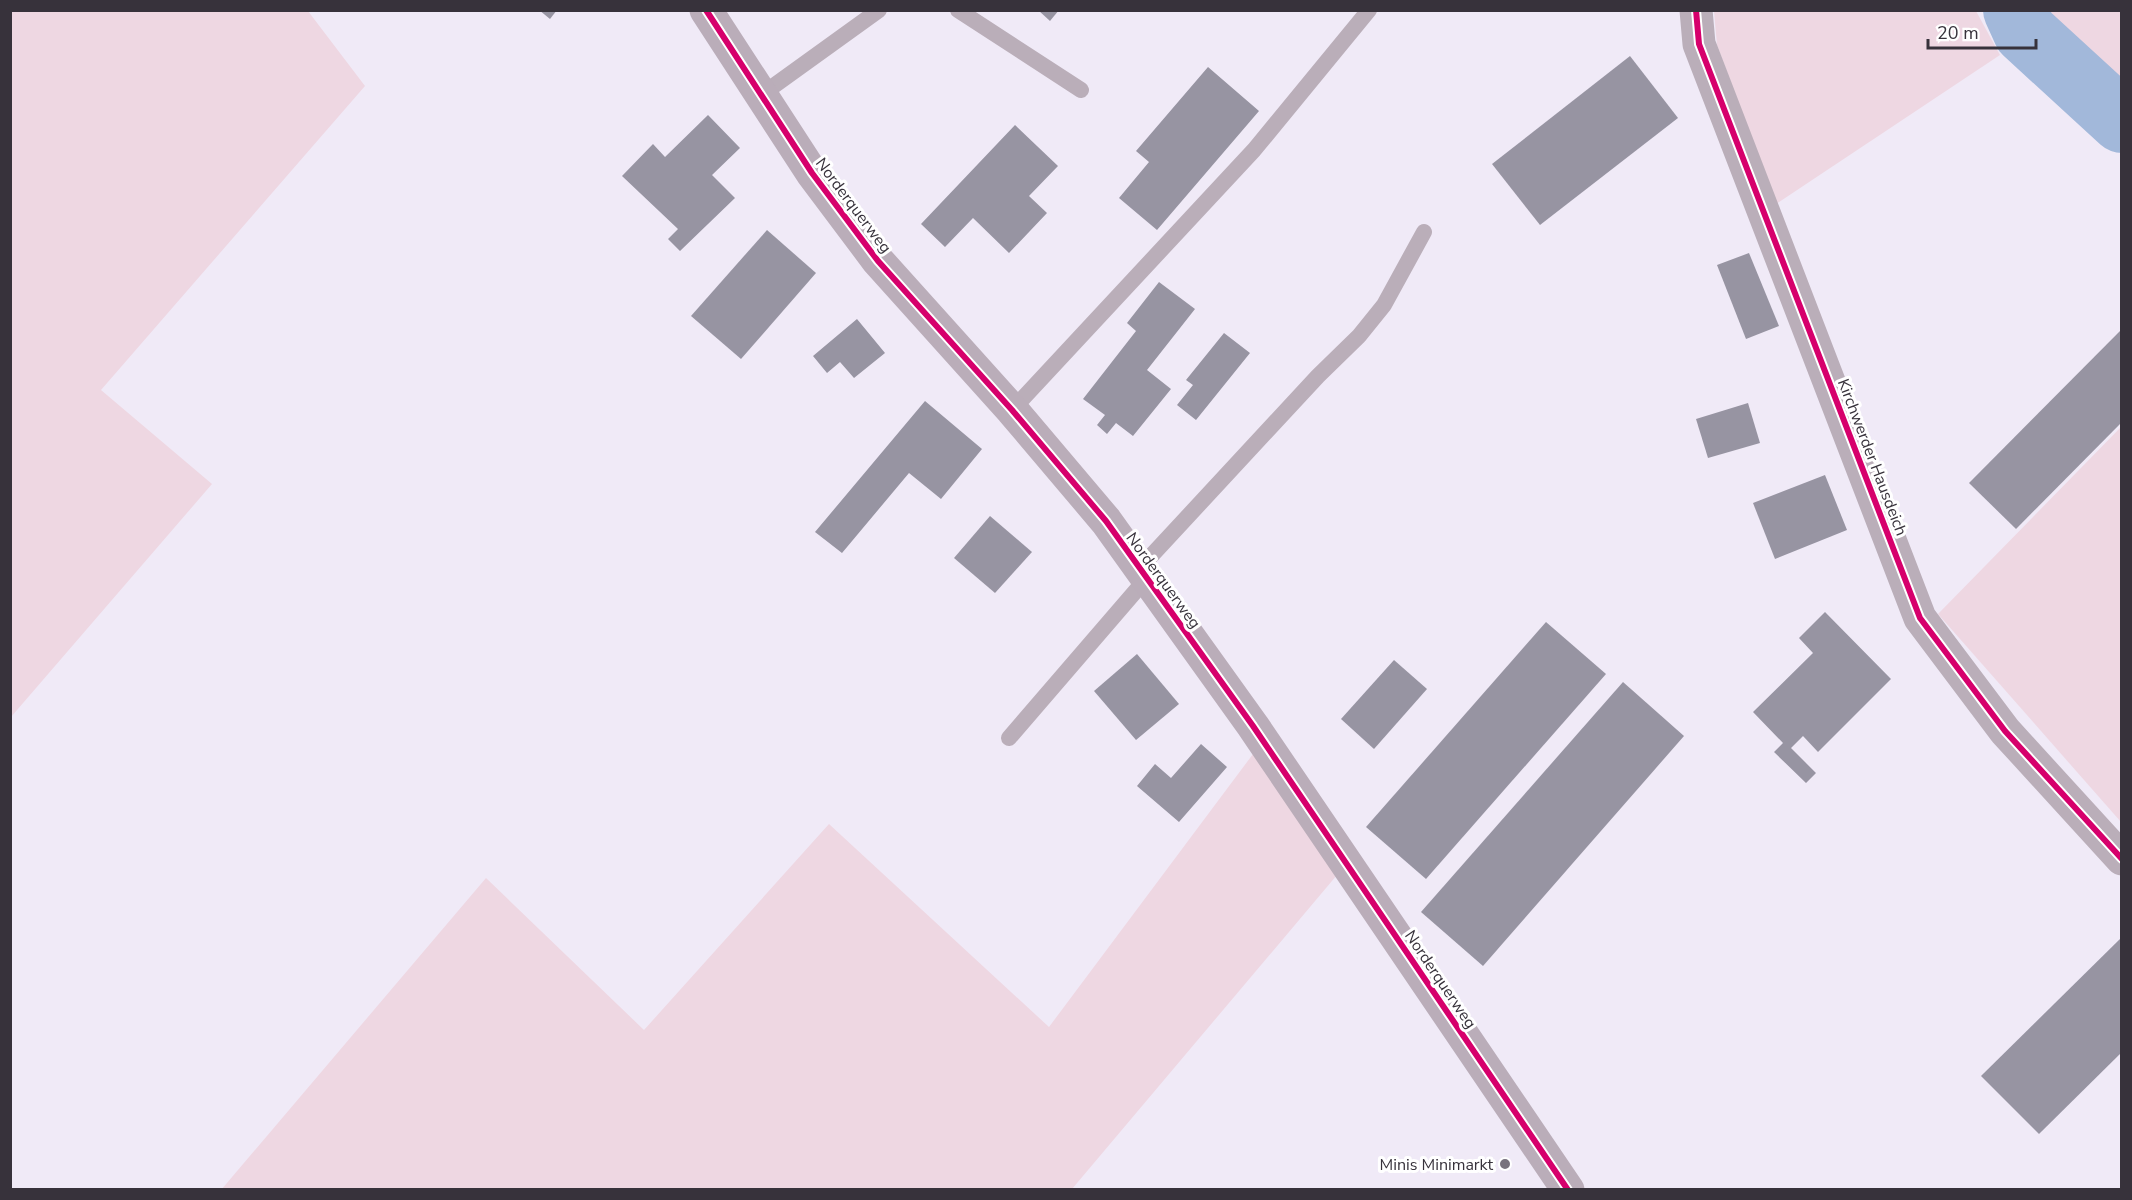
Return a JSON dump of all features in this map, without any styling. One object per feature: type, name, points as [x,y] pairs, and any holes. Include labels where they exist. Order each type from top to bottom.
[{"type":"street","name":"Norderquerweg","points":[[706,10],[812,174],[878,261],[1012,410],[1106,521],[1253,726],[1568,1190]]},
{"type":"street","name":"Kirchwerder Hausdeich","points":[[1696,10],[1700,44],[1920,618],[2005,730],[2121,859]]},
{"type":"lane","points":[[761,95],[879,10]]},
{"type":"lane","points":[[958,10],[1081,90]]},
{"type":"lane","points":[[1012,410],[1254,150],[1369,10]]},
{"type":"lane","points":[[1009,738],[1143,574],[1318,375],[1359,336],[1384,305],[1424,232]]},
{"type":"shaded area","points":[[11,10],[308,11],[365,86],[101,390],[212,484],[11,717]]},
{"type":"shaded area","points":[[1714,11],[1976,11],[2000,55],[1776,204],[1717,45]]},
{"type":"shaded area","points":[[2034,11],[2121,11],[2121,86]]},
{"type":"shaded area","points":[[2121,427],[2121,822],[1938,614]]},
{"type":"shaded area","points":[[1253,754],[1337,875],[1072,1189],[221,1190],[486,878],[644,1030],[829,824],[1049,1027]]},
{"type":"building","points":[[539,10],[557,10],[550,19]]},
{"type":"building","points":[[1038,10],[1059,10],[1050,21]]},
{"type":"building","points":[[1630,56],[1678,118],[1540,225],[1492,164]]},
{"type":"building","points":[[1208,67],[1259,111],[1157,230],[1119,198],[1149,162],[1136,151]]},
{"type":"building","points":[[708,115],[740,148],[712,175],[735,198],[680,251],[668,239],[678,229],[622,176],[653,144],[665,157]]},
{"type":"building","points":[[1015,125],[1058,166],[1029,196],[1047,213],[1009,253],[973,218],[945,247],[921,224]]},
{"type":"building","points":[[767,230],[816,273],[741,359],[691,316]]},
{"type":"building","points":[[1749,253],[1779,326],[1746,339],[1717,265]]},
{"type":"building","points":[[1159,282],[1195,309],[1147,370],[1171,389],[1133,436],[1116,423],[1107,434],[1097,425],[1105,415],[1083,399],[1136,331],[1127,323]]},
{"type":"building","points":[[857,319],[885,353],[854,378],[840,362],[827,373],[813,356]]},
{"type":"building","points":[[2122,329],[2122,422],[2016,529],[1969,483]]},
{"type":"building","points":[[1224,333],[1250,353],[1196,420],[1177,405],[1193,385],[1186,380]]},
{"type":"building","points":[[925,401],[982,449],[941,499],[909,473],[842,553],[815,532]]},
{"type":"building","points":[[1748,403],[1760,443],[1708,458],[1696,419]]},
{"type":"building","points":[[1825,475],[1847,530],[1775,559],[1753,503]]},
{"type":"building","points":[[990,516],[1032,552],[995,593],[954,558]]},
{"type":"building","points":[[1825,612],[1891,679],[1818,752],[1803,736],[1791,748],[1816,773],[1806,783],[1774,752],[1783,743],[1753,712],[1813,653],[1799,638]]},
{"type":"building","points":[[1546,622],[1606,674],[1426,879],[1366,827]]},
{"type":"building","points":[[1137,654],[1179,704],[1136,740],[1094,691]]},
{"type":"building","points":[[1394,660],[1427,689],[1374,749],[1341,719]]},
{"type":"building","points":[[1623,682],[1684,736],[1483,966],[1421,912]]},
{"type":"building","points":[[1201,744],[1227,767],[1179,822],[1137,786],[1155,764],[1171,778]]},
{"type":"building","points":[[2122,937],[2122,1052],[2039,1134],[1981,1076]]},
{"type":"waterway","points":[[2015,10],[2025,32],[2122,121]]},
{"type":"cycle path","points":[[706,10],[812,173],[878,261],[1012,410],[1106,521],[1253,726],[1568,1190]]},
{"type":"cycle path","points":[[1696,10],[1699,44],[1920,618],[2005,731],[2122,859]]},
{"type":"place","name":"Minis Minimarkt","points":[[1505,1164]]}]
